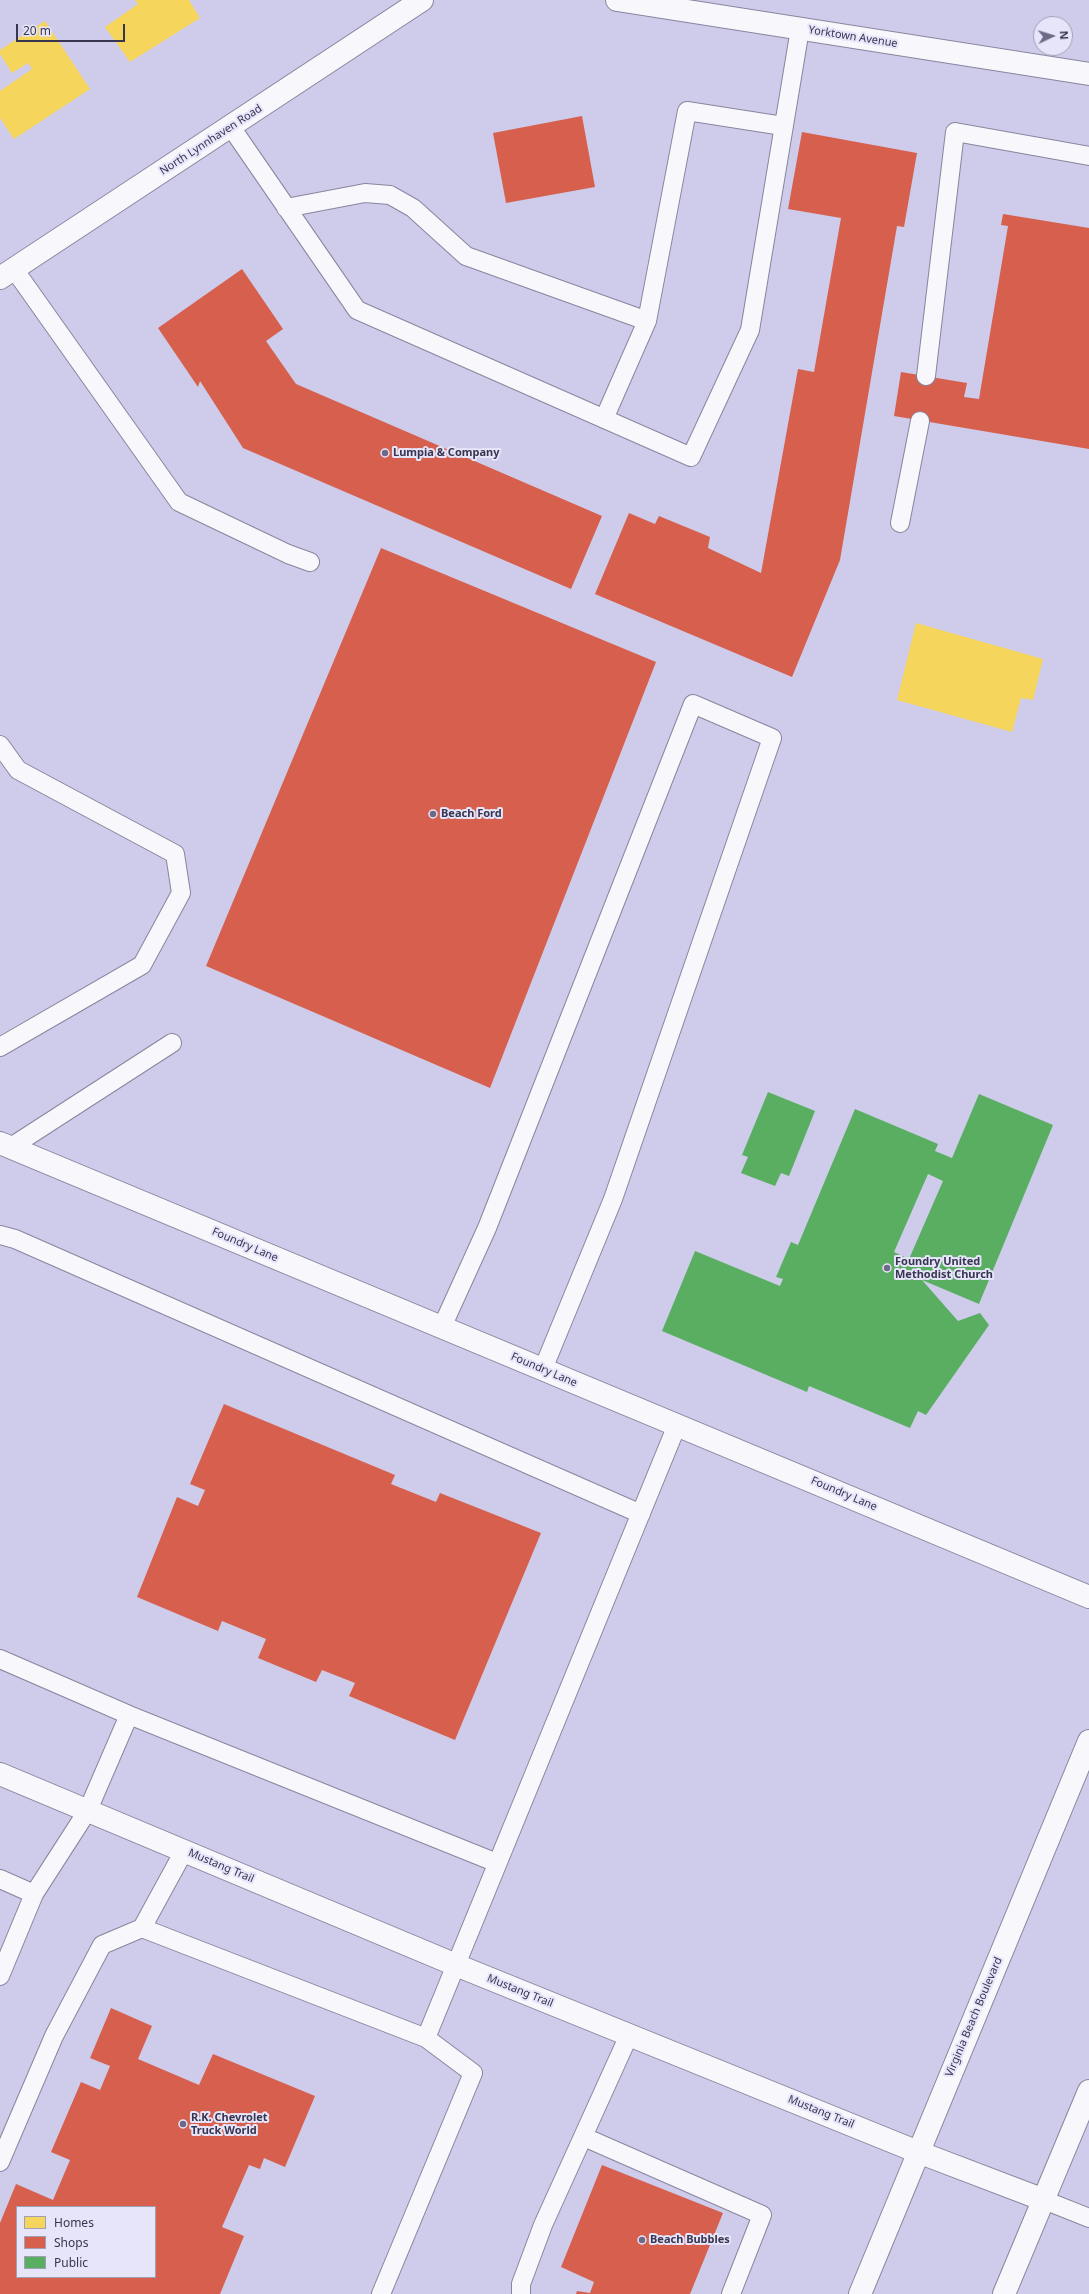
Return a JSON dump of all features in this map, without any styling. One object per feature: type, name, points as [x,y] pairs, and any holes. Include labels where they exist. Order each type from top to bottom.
[{"type":"street","name":"North Lynnhaven Road","points":[[7,273],[422,0]]},
{"type":"street","name":"Yorktown Avenue","points":[[617,0],[1089,74]]},
{"type":"street","name":"Foundry Lane","points":[[5,1145],[1089,1596]]},
{"type":"street","name":"Virginia Beach Boulevard","points":[[860,2294],[1089,1741]]},
{"type":"street","name":"Mustang Trail","points":[[0,1774],[456,1965],[918,2152],[1044,2200]]},
{"type":"street","points":[[1004,2294],[1089,2091]]},
{"type":"lane","points":[[230,127],[357,310],[691,457],[750,330],[800,29]]},
{"type":"lane","points":[[604,419],[647,321],[687,111],[783,126]]},
{"type":"lane","points":[[926,376],[955,132],[1089,156]]},
{"type":"lane","points":[[286,208],[365,193],[390,194],[413,208],[466,256],[647,321]]},
{"type":"lane","points":[[7,273],[179,502],[288,554],[310,562]]},
{"type":"lane","points":[[900,523],[920,421]]},
{"type":"lane","points":[[442,1327],[487,1228],[693,704],[772,738],[613,1199],[543,1369]]},
{"type":"lane","points":[[0,745],[18,770],[175,854],[181,893],[142,966],[0,1047]]},
{"type":"lane","points":[[5,1145],[172,1043]]},
{"type":"lane","points":[[0,1235],[15,1239],[640,1514]]},
{"type":"lane","points":[[426,2038],[640,1514],[678,1425]]},
{"type":"lane","points":[[0,1659],[128,1715],[498,1864]]},
{"type":"lane","points":[[0,1976],[34,1894],[88,1810],[128,1715]]},
{"type":"lane","points":[[0,2162],[54,2036],[102,1945],[142,1928],[184,1851]]},
{"type":"lane","points":[[0,1879],[34,1894]]},
{"type":"lane","points":[[142,1928],[426,2038],[473,2073],[382,2294]]},
{"type":"lane","points":[[521,2294],[521,2284],[544,2225],[629,2035]]},
{"type":"lane","points":[[584,2137],[762,2215],[731,2294]]},
{"type":"lane","points":[[1044,2200],[1089,2218]]},
{"type":"building: Homes","points":[[135,0],[189,0],[200,18],[130,62],[105,27],[138,4]]},
{"type":"building: Homes","points":[[45,21],[90,89],[14,139],[0,118],[0,91],[32,69],[28,63],[12,73],[0,54],[0,50]]},
{"type":"building: Homes","points":[[916,623],[1043,659],[1033,700],[1021,698],[1012,732],[897,700]]},
{"type":"building: Shops","points":[[582,116],[595,187],[506,203],[493,133]]},
{"type":"building: Shops","points":[[802,132],[917,153],[904,227],[897,226],[840,560],[792,677],[595,594],[629,513],[655,524],[659,516],[710,537],[708,548],[761,573],[798,369],[814,372],[841,218],[788,209]]},
{"type":"building: Shops","points":[[1003,214],[1089,228],[1089,449],[894,416],[901,372],[967,383],[964,397],[979,399],[1008,226],[1001,225]]},
{"type":"building: Shops","points":[[242,269],[283,329],[266,341],[296,384],[602,516],[571,589],[243,448],[200,381],[198,387],[158,328]]},
{"type":"building: Shops","name":"Beach Ford","points":[[381,548],[656,662],[490,1088],[206,966]]},
{"type":"building: Shops","points":[[224,1404],[395,1475],[391,1484],[436,1502],[440,1493],[541,1533],[455,1740],[349,1696],[355,1683],[322,1670],[316,1682],[258,1658],[266,1639],[222,1621],[218,1631],[137,1597],[177,1497],[198,1506],[205,1490],[190,1484]]},
{"type":"building: Shops","name":"R.K. Chevrolet Truck World","points":[[111,2008],[152,2026],[138,2059],[199,2085],[213,2054],[315,2096],[285,2167],[264,2158],[260,2169],[249,2165],[222,2227],[244,2236],[220,2294],[0,2294],[0,2223],[16,2184],[53,2200],[70,2160],[51,2152],[81,2082],[100,2090],[110,2066],[90,2058]]},
{"type":"building: Shops","name":"Beach Bubbles","points":[[602,2165],[723,2213],[690,2294],[576,2294],[577,2291],[590,2293],[594,2282],[561,2267]]},
{"type":"building: Public","points":[[768,1092],[815,1111],[789,1176],[781,1173],[775,1186],[741,1173],[748,1157],[742,1155]]},
{"type":"building: Public","name":"Foundry United Methodist Church","points":[[979,1094],[1053,1125],[979,1304],[922,1280],[958,1321],[980,1313],[989,1325],[926,1415],[918,1411],[910,1428],[809,1386],[807,1392],[662,1331],[695,1251],[780,1286],[783,1279],[776,1277],[791,1242],[798,1245],[855,1109],[938,1144],[935,1151],[952,1158]],"holes":[[[928,1174],[943,1181],[909,1259],[894,1252]]]},
{"type":"place","name":"Lumpia & Company","points":[[385,453]]},
{"type":"place","name":"Beach Ford","points":[[433,814]]},
{"type":"place","name":"Foundry United Methodist Church","points":[[887,1268]]},
{"type":"place","name":"R.K. Chevrolet Truck World","points":[[183,2124]]},
{"type":"place","name":"Beach Bubbles","points":[[642,2240]]}]
